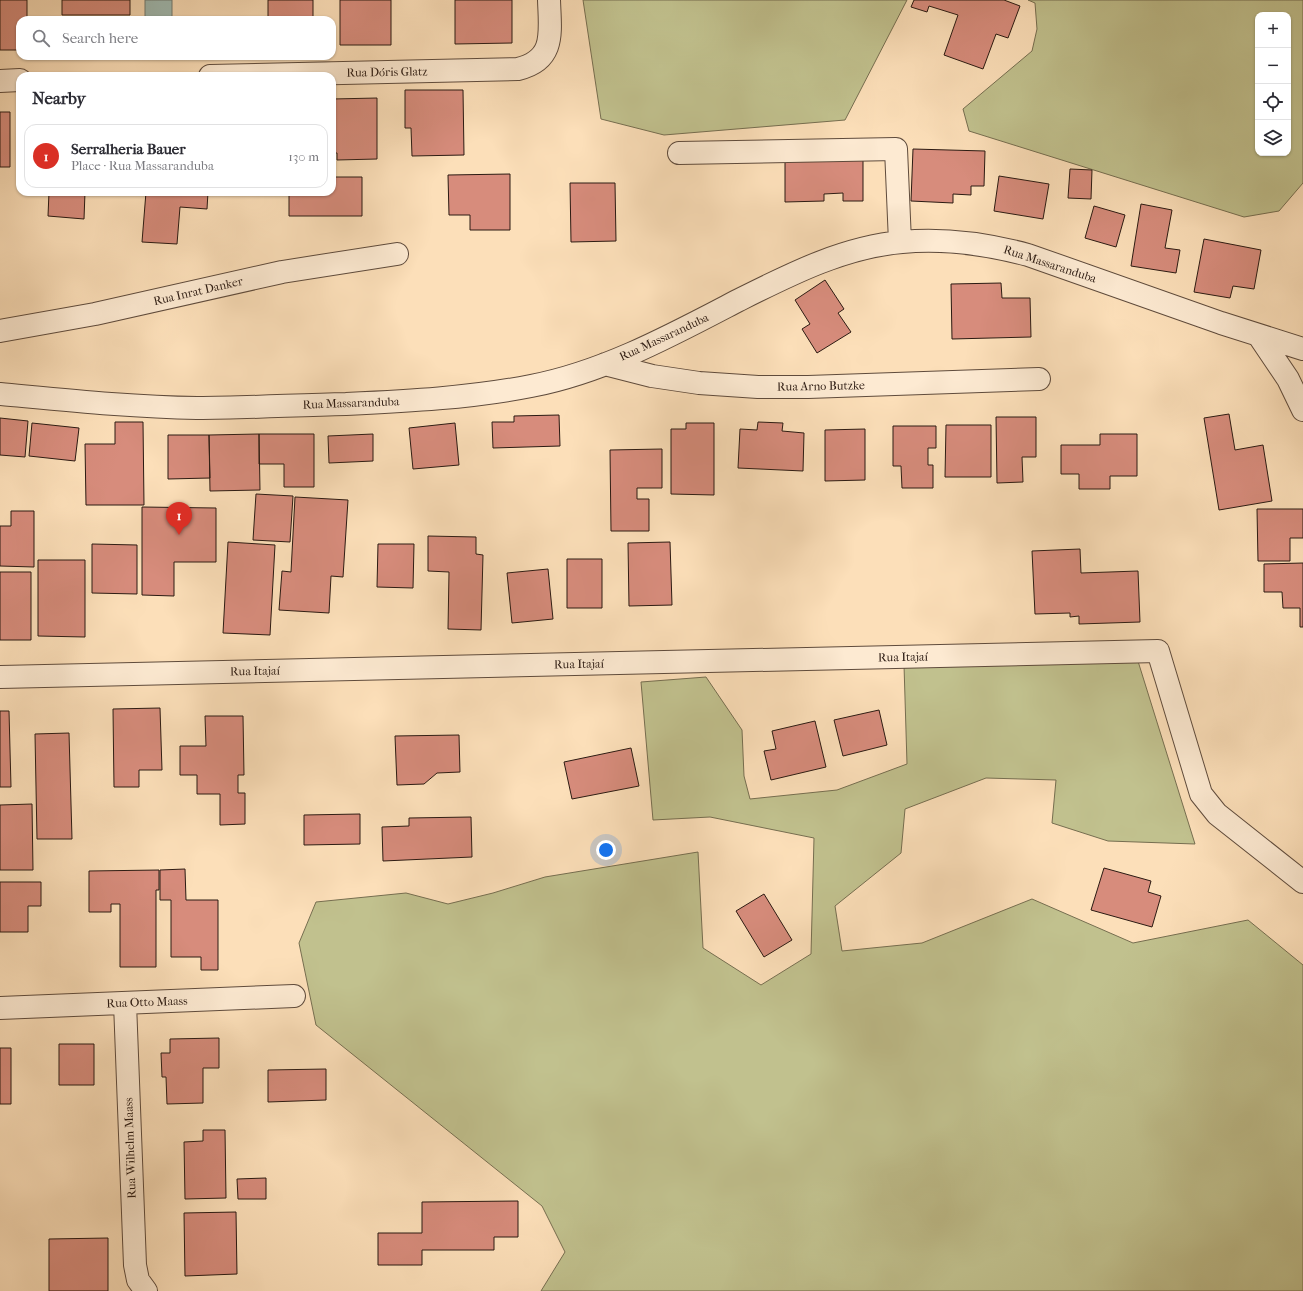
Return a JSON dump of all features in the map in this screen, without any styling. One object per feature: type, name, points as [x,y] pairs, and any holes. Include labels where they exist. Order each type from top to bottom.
[{"type":"street","name":"Rua Dóris Glatz","points":[[336,73],[518,69],[529,66],[539,61],[549,42],[549,0]]},
{"type":"street","points":[[0,81],[16,80]]},
{"type":"street","points":[[679,153],[896,149],[900,242]]},
{"type":"street","name":"Rua Massaranduba","points":[[0,394],[116,404],[196,408],[384,402],[462,396],[534,386],[605,364],[666,338],[770,285],[830,258],[900,242],[968,242],[998,247],[1028,255],[1259,336],[1303,349]]},
{"type":"street","name":"Rua Inrat Danker","points":[[0,331],[95,314],[282,272],[397,254]]},
{"type":"street","points":[[1259,336],[1288,379],[1303,410]]},
{"type":"street","name":"Rua Arno Butzke","points":[[605,364],[652,376],[699,384],[758,387],[808,387],[1039,379]]},
{"type":"street","name":"Rua Itajaí","points":[[0,677],[1158,651],[1201,794],[1218,814],[1303,882]]},
{"type":"street","name":"Rua Otto Maass","points":[[0,1008],[294,996]]},
{"type":"street","name":"Rua Wilhelm Maass","points":[[125,1003],[134,1265],[138,1280],[146,1291]]},
{"type":"green space","points":[[583,0],[907,0],[845,120],[664,135],[601,119]]},
{"type":"green space","points":[[1028,0],[1303,0],[1303,183],[1279,211],[1244,217],[969,131],[963,109],[1032,51],[1037,29],[1035,3]]},
{"type":"green space","points":[[1137,658],[1195,844],[1108,841],[1052,823],[1056,780],[986,778],[905,809],[901,853],[835,906],[842,951],[922,943],[1032,899],[1133,943],[1248,920],[1303,965],[1303,1291],[541,1291],[565,1252],[542,1206],[316,1025],[299,943],[316,902],[406,893],[448,904],[493,893],[545,877],[698,852],[703,948],[761,985],[811,954],[814,838],[710,817],[653,820],[641,682],[706,677],[742,730],[744,776],[750,799],[837,790],[907,764],[904,665]]},
{"type":"water","points":[[145,0],[172,0],[172,16],[145,16]]},
{"type":"building","points":[[0,0],[27,0],[27,16],[16,16],[16,50],[0,50]]},
{"type":"building","points":[[62,0],[130,0],[130,15],[62,15]]},
{"type":"building","points":[[268,0],[313,0],[313,16],[268,16]]},
{"type":"building","points":[[340,0],[391,0],[391,45],[340,45]]},
{"type":"building","points":[[455,0],[512,0],[512,43],[455,44]]},
{"type":"building","points":[[914,0],[1004,0],[1020,6],[1008,38],[996,34],[983,69],[944,55],[958,15],[929,6],[927,12],[911,7]]},
{"type":"building","points":[[405,90],[463,90],[464,155],[412,156],[411,128],[405,128]]},
{"type":"building","points":[[377,98],[377,159],[337,160],[336,99]]},
{"type":"building","points":[[0,112],[10,112],[10,167],[0,167]]},
{"type":"building","points":[[913,149],[985,151],[984,186],[971,186],[971,195],[953,194],[953,203],[911,201]]},
{"type":"building","points":[[785,157],[863,157],[863,201],[843,201],[843,193],[824,194],[824,201],[785,202]]},
{"type":"building","points":[[1070,169],[1092,170],[1091,199],[1068,198]]},
{"type":"building","points":[[510,174],[510,230],[470,230],[470,215],[449,215],[448,175]]},
{"type":"building","points":[[999,176],[1049,184],[1043,219],[994,211]]},
{"type":"building","points":[[336,177],[362,177],[362,216],[289,216],[289,196],[336,196]]},
{"type":"building","points":[[570,183],[615,183],[616,241],[571,242]]},
{"type":"building","points":[[49,196],[85,196],[84,219],[48,216]]},
{"type":"building","points":[[146,196],[208,196],[207,209],[180,207],[177,244],[142,242]]},
{"type":"building","points":[[1141,204],[1172,210],[1165,248],[1180,250],[1176,273],[1131,266]]},
{"type":"building","points":[[1094,206],[1125,215],[1116,247],[1085,238]]},
{"type":"building","points":[[1204,239],[1261,250],[1254,289],[1233,286],[1230,298],[1194,292]]},
{"type":"building","points":[[825,280],[844,309],[838,313],[851,332],[817,353],[802,329],[810,324],[795,300]]},
{"type":"building","points":[[1001,283],[1002,298],[1030,298],[1031,337],[952,339],[951,284]]},
{"type":"building","points":[[1229,414],[1235,450],[1263,445],[1272,501],[1219,510],[1204,418]]},
{"type":"building","points":[[559,415],[560,446],[493,448],[492,422],[514,422],[514,416]]},
{"type":"building","points":[[996,417],[1036,417],[1036,457],[1022,457],[1023,482],[997,483]]},
{"type":"building","points":[[0,418],[28,421],[25,457],[0,455]]},
{"type":"building","points":[[115,422],[143,422],[144,505],[86,505],[85,444],[115,444]]},
{"type":"building","points":[[758,422],[783,423],[782,431],[804,433],[803,471],[738,468],[740,429],[757,430]]},
{"type":"building","points":[[32,423],[79,428],[75,461],[29,456]]},
{"type":"building","points":[[455,423],[459,465],[413,469],[409,428]]},
{"type":"building","points":[[686,423],[714,423],[714,495],[671,494],[671,429],[686,429]]},
{"type":"building","points":[[946,425],[991,425],[991,477],[945,477]]},
{"type":"building","points":[[893,426],[936,426],[936,448],[928,448],[928,465],[933,465],[933,488],[902,488],[901,466],[893,466]]},
{"type":"building","points":[[865,429],[865,480],[825,481],[825,430]]},
{"type":"building","points":[[259,434],[314,434],[314,487],[284,487],[284,464],[259,464]]},
{"type":"building","points":[[259,434],[260,490],[210,491],[209,435]]},
{"type":"building","points":[[373,434],[373,461],[329,463],[328,436]]},
{"type":"building","points":[[1100,434],[1137,434],[1137,476],[1110,476],[1110,489],[1079,489],[1079,474],[1061,474],[1061,445],[1100,445]]},
{"type":"building","points":[[168,435],[209,435],[210,478],[168,479]]},
{"type":"building","points":[[662,449],[662,488],[637,488],[637,499],[649,499],[649,531],[611,531],[610,450]]},
{"type":"building","points":[[256,494],[293,496],[290,542],[253,540]]},
{"type":"building","points":[[295,497],[348,500],[343,577],[331,576],[329,613],[279,610],[282,571],[291,572]]},
{"type":"building","points":[[142,507],[216,508],[216,562],[174,562],[174,596],[142,595]]},
{"type":"building","points":[[1257,509],[1303,509],[1303,538],[1290,538],[1290,561],[1258,561]]},
{"type":"building","points":[[11,511],[34,511],[34,567],[0,566],[0,526],[11,526]]},
{"type":"building","points":[[428,536],[476,537],[476,554],[483,555],[481,630],[448,629],[449,572],[428,571]]},
{"type":"building","points":[[228,542],[275,545],[270,635],[223,633]]},
{"type":"building","points":[[670,542],[672,605],[629,606],[628,543]]},
{"type":"building","points":[[92,544],[137,545],[137,594],[92,593]]},
{"type":"building","points":[[378,544],[414,544],[413,588],[377,587]]},
{"type":"building","points":[[1080,549],[1081,573],[1138,571],[1140,622],[1079,624],[1079,616],[1070,617],[1070,613],[1035,614],[1032,551]]},
{"type":"building","points":[[567,559],[602,559],[602,608],[567,608]]},
{"type":"building","points":[[38,560],[85,560],[85,637],[38,636]]},
{"type":"building","points":[[1303,563],[1303,627],[1300,627],[1300,608],[1283,608],[1282,592],[1264,592],[1264,564]]},
{"type":"building","points":[[548,569],[553,619],[512,623],[507,573]]},
{"type":"building","points":[[0,572],[31,572],[31,640],[0,640]]},
{"type":"building","points":[[160,708],[162,770],[139,770],[139,787],[114,787],[113,709]]},
{"type":"building","points":[[879,710],[887,745],[843,756],[834,720]]},
{"type":"building","points":[[0,711],[9,711],[11,787],[0,787]]},
{"type":"building","points":[[205,716],[243,716],[244,775],[238,775],[238,793],[245,793],[245,824],[220,825],[220,794],[197,794],[197,775],[180,775],[180,746],[206,746]]},
{"type":"building","points":[[815,721],[826,767],[771,780],[764,751],[776,749],[772,731]]},
{"type":"building","points":[[69,733],[72,839],[37,839],[35,734]]},
{"type":"building","points":[[459,735],[460,772],[437,773],[424,784],[397,785],[395,736]]},
{"type":"building","points":[[631,748],[639,786],[572,799],[564,762]]},
{"type":"building","points":[[32,804],[33,870],[0,870],[0,805]]},
{"type":"building","points":[[360,814],[360,844],[304,845],[304,815]]},
{"type":"building","points":[[471,817],[472,857],[383,861],[382,827],[409,826],[409,818]]},
{"type":"building","points":[[1104,868],[1151,881],[1148,892],[1161,896],[1152,927],[1091,910]]},
{"type":"building","points":[[185,869],[186,900],[218,900],[218,970],[201,970],[201,957],[171,957],[171,900],[160,900],[160,870]]},
{"type":"building","points":[[159,870],[159,890],[156,890],[156,967],[120,967],[120,904],[111,904],[111,912],[89,912],[89,871]]},
{"type":"building","points":[[0,882],[41,882],[41,906],[28,906],[28,932],[0,932]]},
{"type":"building","points":[[764,894],[792,940],[764,957],[736,911]]},
{"type":"building","points":[[219,1038],[219,1068],[203,1068],[203,1103],[167,1104],[166,1077],[162,1077],[161,1053],[170,1053],[170,1039]]},
{"type":"building","points":[[59,1044],[94,1044],[94,1085],[59,1085]]},
{"type":"building","points":[[0,1048],[11,1048],[11,1104],[0,1104]]},
{"type":"building","points":[[326,1069],[326,1100],[268,1102],[268,1070]]},
{"type":"building","points":[[203,1130],[225,1130],[226,1198],[185,1199],[184,1142],[203,1141]]},
{"type":"building","points":[[266,1178],[266,1199],[238,1199],[237,1179]]},
{"type":"building","points":[[518,1201],[518,1237],[494,1237],[494,1250],[422,1250],[422,1265],[378,1265],[378,1233],[422,1233],[422,1202]]},
{"type":"building","points":[[236,1212],[237,1274],[185,1276],[184,1213]]},
{"type":"building","points":[[108,1238],[108,1291],[49,1291],[49,1239]]},
{"type":"place","name":"Serralheria Bauer","points":[[179,535]]}]
